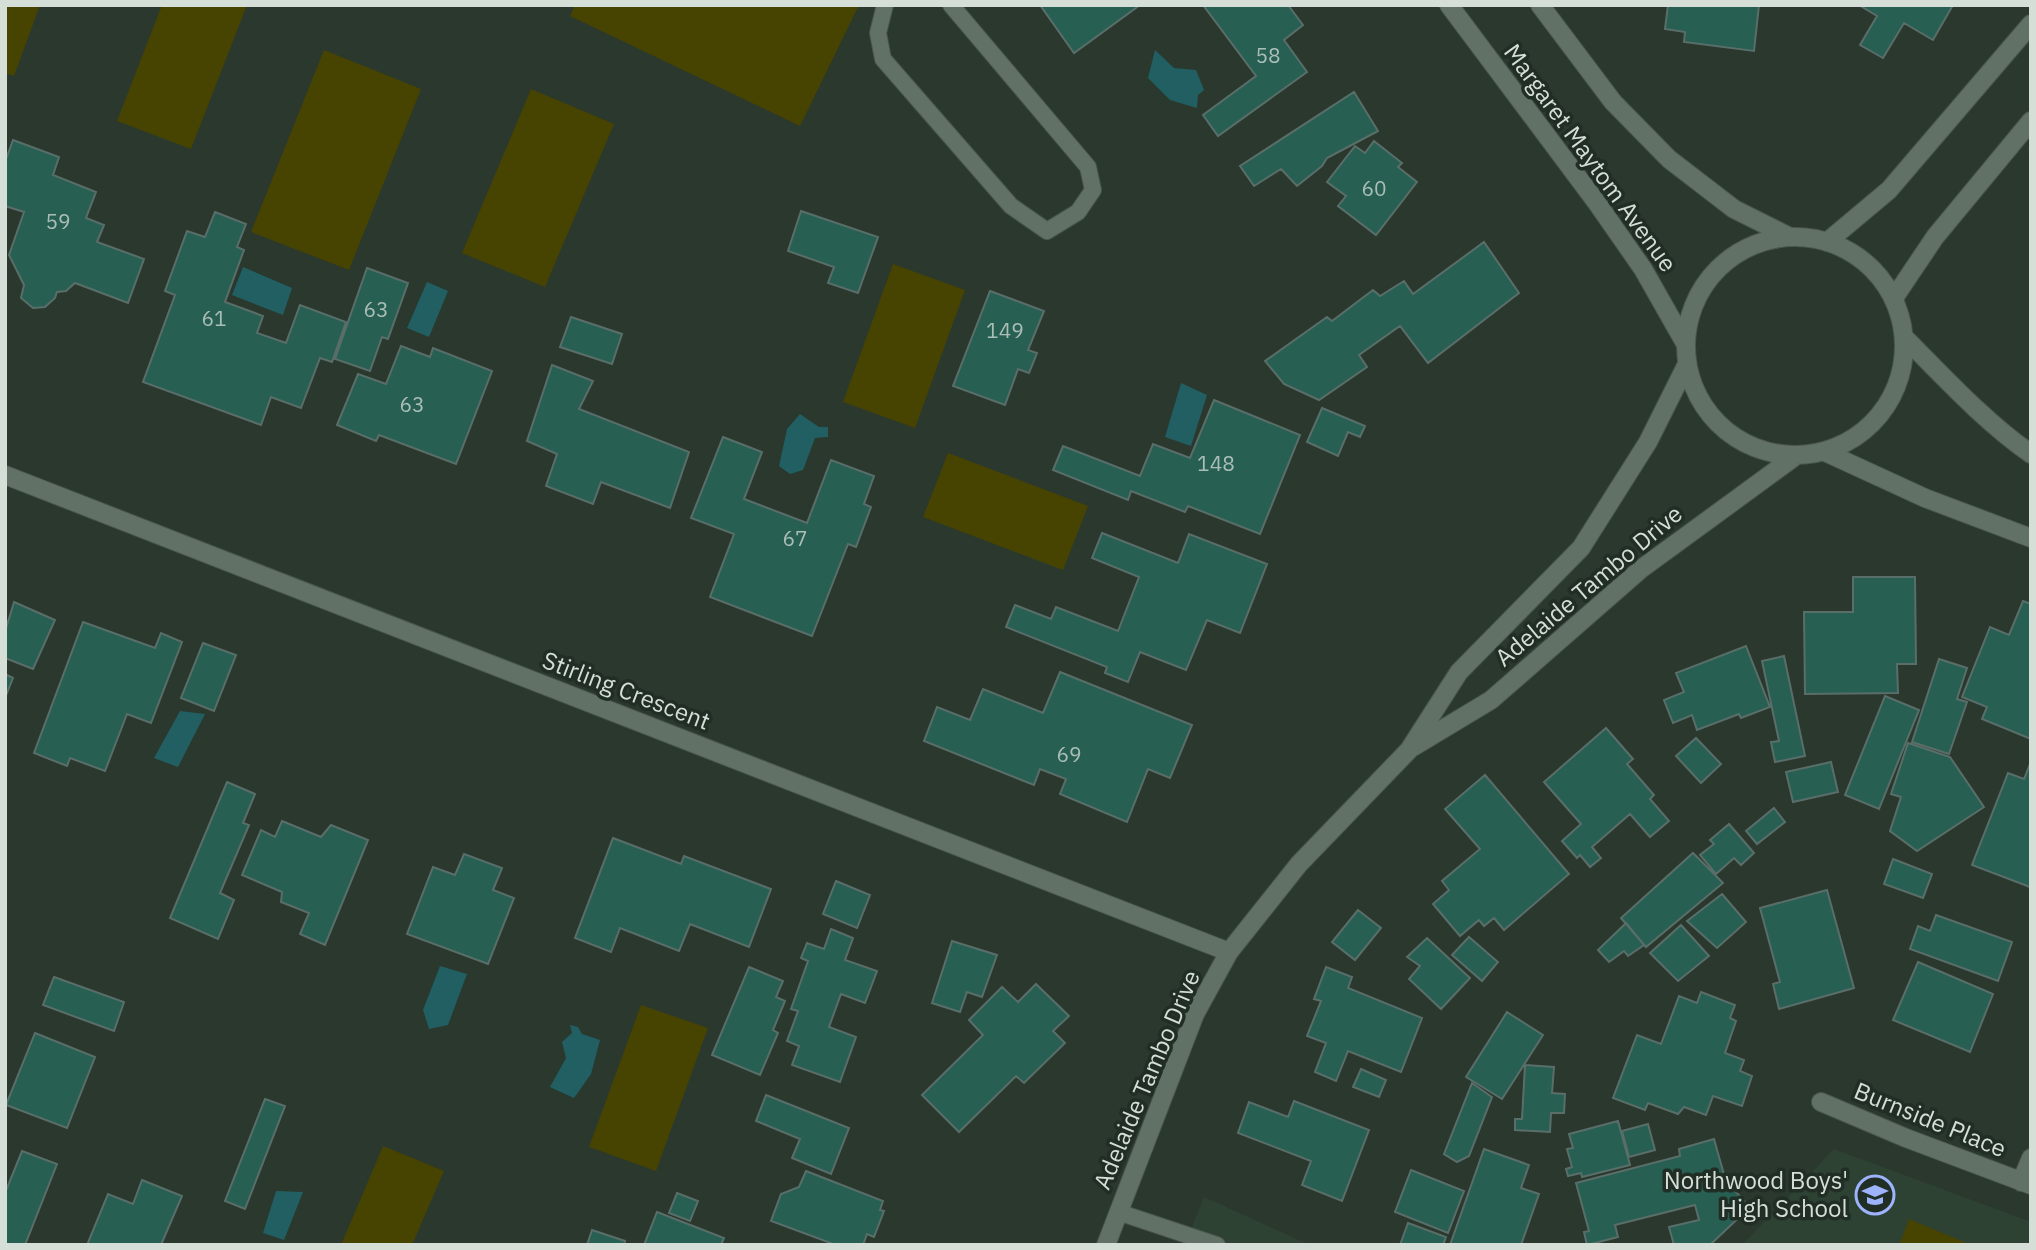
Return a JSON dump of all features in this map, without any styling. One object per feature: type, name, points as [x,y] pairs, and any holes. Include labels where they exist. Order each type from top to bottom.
[{"type":"street","name":"Margaret Maytom Avenue","points":[[1449,5],[1597,203],[1643,269],[1685,343]]},
{"type":"street","name":"Margaret Maytom Avenue","points":[[1540,5],[1613,102],[1670,159],[1734,209],[1790,237]]},
{"type":"street","points":[[1827,242],[1889,190],[2031,24]]},
{"type":"street","points":[[1894,298],[1935,237],[2031,121]]},
{"type":"street","points":[[1790,237],[1827,242],[1848,250],[1882,279],[1894,298],[1901,317],[1905,338],[1904,368],[1894,396],[1876,420],[1853,440],[1812,455],[1766,452],[1737,439],[1713,419],[1696,394],[1686,364],[1685,343],[1697,298],[1709,278],[1745,249],[1767,240],[1790,237]]},
{"type":"street","points":[[1905,338],[2009,439],[2031,454]]},
{"type":"street","name":"Adelaide Tambo Drive","points":[[1106,1245],[1195,1014],[1229,952],[1299,864],[1409,750],[1459,672],[1581,548],[1648,442],[1686,364]]},
{"type":"street","points":[[1825,452],[1925,498],[2031,538]]},
{"type":"street","name":"Adelaide Tambo Drive","points":[[1409,750],[1491,700],[1640,569],[1797,455]]},
{"type":"street","name":"Stirling Crescent","points":[[5,475],[1229,952]]},
{"type":"street","name":"Burnside Place","points":[[1821,1102],[2026,1184],[2031,1157]]},
{"type":"lane","points":[[885,5],[878,33],[883,59],[1011,206],[1046,231],[1078,212],[1093,190],[1087,167],[951,5]]},
{"type":"lane","points":[[1118,1212],[1217,1245]]},
{"type":"shaded area","points":[[5,5],[40,5],[14,76],[5,73]]},
{"type":"shaded area","points":[[162,5],[247,5],[191,149],[117,121]]},
{"type":"shaded area","points":[[575,5],[859,5],[800,126],[570,16]]},
{"type":"shaded area","points":[[324,50],[421,89],[349,270],[251,232]]},
{"type":"shaded area","points":[[531,89],[614,124],[545,287],[462,253]]},
{"type":"shaded area","points":[[893,264],[965,290],[915,428],[843,402]]},
{"type":"shaded area","points":[[948,453],[1088,506],[1063,570],[923,517]]},
{"type":"shaded area","points":[[641,1005],[708,1028],[656,1171],[589,1147]]},
{"type":"shaded area","points":[[383,1146],[444,1171],[412,1245],[341,1245]]},
{"type":"shaded area","name":"Northwood Boys' High School","points":[[1834,1149],[2031,1222],[2031,1245],[1742,1245]]},
{"type":"shaded area","points":[[1204,1197],[1310,1245],[1185,1245]]},
{"type":"shaded area","points":[[1909,1219],[1971,1245],[1899,1245]]},
{"type":"water","points":[[1155,50],[1174,68],[1196,70],[1204,90],[1198,95],[1197,108],[1170,100],[1148,78]]},
{"type":"water","points":[[243,267],[292,288],[283,315],[232,295]]},
{"type":"water","points":[[427,282],[448,291],[429,337],[407,328]]},
{"type":"water","points":[[1181,383],[1207,395],[1191,446],[1165,437]]},
{"type":"water","points":[[800,414],[819,427],[828,427],[828,437],[815,438],[803,470],[790,474],[779,466],[787,429]]},
{"type":"water","points":[[180,711],[205,714],[178,767],[154,758]]},
{"type":"water","points":[[440,966],[467,974],[448,1025],[429,1029],[423,1010]]},
{"type":"water","points":[[570,1025],[578,1027],[582,1034],[600,1040],[591,1074],[574,1098],[550,1087],[566,1058],[562,1042],[572,1033]]},
{"type":"water","points":[[276,1191],[303,1192],[284,1240],[263,1233]]},
{"type":"building","points":[[1040,5],[1140,5],[1074,53]]},
{"type":"building","points":[[1203,5],[1288,5],[1303,25],[1284,40],[1307,72],[1218,136],[1203,115],[1256,76]]},
{"type":"building","points":[[1668,5],[1759,5],[1754,51],[1684,42],[1685,32],[1665,29]]},
{"type":"building","points":[[1859,5],[1953,5],[1933,40],[1904,23],[1883,58],[1860,45],[1877,16]]},
{"type":"building","points":[[1354,92],[1378,131],[1327,158],[1322,166],[1297,186],[1281,169],[1254,186],[1240,166]]},
{"type":"building","points":[[13,140],[59,157],[53,175],[96,192],[86,218],[104,225],[97,242],[144,259],[128,303],[75,283],[66,291],[57,292],[55,298],[45,307],[33,308],[21,298],[24,285],[9,255],[24,212],[5,206],[5,162]]},
{"type":"building","points":[[1374,141],[1402,163],[1398,167],[1417,182],[1376,235],[1338,206],[1346,196],[1327,182],[1355,146],[1365,153]]},
{"type":"building","points":[[801,211],[878,237],[858,293],[828,283],[834,267],[788,251]]},
{"type":"building","points":[[215,212],[246,224],[237,247],[244,250],[225,302],[263,316],[257,333],[286,343],[300,305],[346,322],[332,362],[320,358],[301,408],[271,397],[261,425],[143,382],[175,295],[165,291],[187,231],[205,237]]},
{"type":"building","points":[[1484,242],[1519,293],[1428,363],[1400,326],[1359,355],[1367,367],[1319,400],[1284,384],[1265,361],[1327,317],[1332,321],[1373,290],[1380,296],[1404,281],[1413,294]]},
{"type":"building","points":[[367,268],[408,283],[388,339],[382,337],[370,371],[335,359]]},
{"type":"building","points":[[990,291],[1044,311],[1028,350],[1037,353],[1029,373],[1018,369],[1005,405],[953,386]]},
{"type":"building","points":[[571,317],[622,334],[612,364],[560,347]]},
{"type":"building","points":[[401,346],[430,357],[433,348],[492,371],[456,464],[379,435],[376,441],[337,425],[358,374],[386,384]]},
{"type":"building","points":[[552,365],[593,381],[579,409],[689,452],[670,508],[601,482],[593,504],[546,486],[557,454],[527,441]]},
{"type":"building","points":[[1214,400],[1300,435],[1260,534],[1188,506],[1185,512],[1131,491],[1128,500],[1053,470],[1063,446],[1140,476],[1153,444],[1190,458]]},
{"type":"building","points":[[1322,408],[1365,426],[1360,437],[1348,432],[1338,456],[1307,442]]},
{"type":"building","points":[[723,437],[762,452],[744,499],[807,523],[831,460],[874,476],[864,504],[871,507],[856,547],[848,544],[812,636],[710,597],[734,534],[691,518]]},
{"type":"building","points":[[1102,533],[1178,563],[1189,534],[1267,564],[1240,633],[1207,620],[1186,670],[1140,652],[1128,682],[1105,673],[1107,667],[1006,627],[1015,605],[1051,619],[1056,607],[1118,631],[1139,577],[1092,558]]},
{"type":"building","points":[[1853,577],[1915,577],[1916,664],[1897,664],[1898,693],[1805,694],[1804,612],[1853,612]]},
{"type":"building","points":[[2023,601],[2031,604],[2031,739],[1982,719],[1987,707],[1962,697],[1990,627],[2009,635]]},
{"type":"building","points":[[14,602],[55,620],[33,669],[5,658],[5,632]]},
{"type":"building","points":[[83,622],[155,648],[161,633],[182,642],[151,723],[127,714],[105,771],[70,758],[67,766],[34,753]]},
{"type":"building","points":[[203,643],[236,655],[214,711],[181,698]]},
{"type":"building","points":[[1746,646],[1770,707],[1741,718],[1739,714],[1697,730],[1692,715],[1673,723],[1664,700],[1684,692],[1676,673]]},
{"type":"building","points":[[1784,656],[1805,756],[1775,762],[1771,742],[1779,741],[1762,661]]},
{"type":"building","points":[[1939,659],[1967,668],[1957,699],[1967,702],[1949,754],[1912,742]]},
{"type":"building","points":[[1060,672],[1192,725],[1170,778],[1148,769],[1127,822],[1060,794],[1066,779],[1040,769],[1034,785],[924,741],[937,707],[970,720],[983,689],[1043,713]]},
{"type":"building","points":[[5,674],[13,678],[5,698]]},
{"type":"building","points":[[1885,696],[1919,710],[1879,809],[1845,795]]},
{"type":"building","points":[[1606,728],[1633,759],[1627,764],[1654,795],[1650,799],[1669,821],[1650,837],[1630,814],[1592,847],[1601,858],[1590,867],[1580,855],[1577,858],[1562,841],[1581,824],[1544,782]]},
{"type":"building","points":[[1696,738],[1721,764],[1701,783],[1676,756]]},
{"type":"building","points":[[1908,743],[1950,757],[1984,807],[1917,851],[1890,831],[1901,797],[1891,794]]},
{"type":"building","points":[[1831,762],[1838,792],[1793,802],[1786,772]]},
{"type":"building","points":[[2030,764],[2030,887],[1972,865],[2008,773],[2024,779]]},
{"type":"building","points":[[1485,775],[1569,874],[1504,930],[1494,918],[1484,926],[1479,920],[1460,936],[1433,904],[1449,890],[1442,881],[1480,849],[1445,809]]},
{"type":"building","points":[[227,782],[255,794],[243,823],[249,825],[220,893],[234,900],[218,939],[170,918]]},
{"type":"building","points":[[1774,808],[1785,822],[1757,844],[1746,831]]},
{"type":"building","points":[[282,821],[321,837],[331,825],[368,840],[325,945],[300,934],[309,913],[281,902],[282,892],[242,875],[261,830],[275,837]]},
{"type":"building","points":[[1729,824],[1754,853],[1741,865],[1734,858],[1716,874],[1700,855],[1714,844],[1710,840]]},
{"type":"building","points":[[613,838],[681,864],[684,856],[771,889],[749,947],[690,924],[679,951],[620,928],[611,952],[575,938]]},
{"type":"building","points":[[1693,853],[1723,883],[1646,947],[1621,918]]},
{"type":"building","points":[[464,854],[502,868],[493,890],[514,898],[488,964],[407,934],[433,867],[455,875]]},
{"type":"building","points":[[1893,859],[1932,874],[1923,898],[1884,884]]},
{"type":"building","points":[[836,881],[870,895],[857,928],[823,914]]},
{"type":"building","points":[[1827,890],[1854,988],[1779,1009],[1773,984],[1780,982],[1760,908]]},
{"type":"building","points":[[1722,894],[1746,922],[1717,948],[1687,921]]},
{"type":"building","points":[[1358,910],[1381,928],[1355,960],[1332,942]]},
{"type":"building","points":[[1936,915],[2012,942],[1998,981],[1910,949],[1918,926],[1930,931]]},
{"type":"building","points":[[1626,923],[1644,945],[1628,956],[1624,951],[1609,962],[1598,950]]},
{"type":"building","points":[[1681,925],[1709,956],[1678,981],[1650,953]]},
{"type":"building","points":[[831,929],[853,938],[845,960],[877,971],[865,1003],[841,994],[829,1027],[856,1037],[840,1082],[792,1065],[799,1046],[787,1041],[798,1011],[791,1009],[808,961],[801,958],[807,943],[824,949]]},
{"type":"building","points":[[1469,937],[1498,962],[1482,981],[1452,955]]},
{"type":"building","points":[[1427,938],[1470,978],[1441,1009],[1409,979],[1420,966],[1407,957]]},
{"type":"building","points":[[952,941],[997,955],[982,997],[967,992],[960,1012],[932,1003]]},
{"type":"building","points":[[1918,962],[1993,994],[1970,1052],[1893,1020]]},
{"type":"building","points":[[749,967],[783,981],[776,997],[785,1001],[773,1030],[778,1033],[760,1075],[712,1055]]},
{"type":"building","points":[[1326,967],[1352,977],[1348,988],[1422,1018],[1401,1072],[1348,1051],[1336,1081],[1315,1072],[1326,1043],[1307,1036],[1321,1001],[1314,999]]},
{"type":"building","points":[[54,977],[124,1002],[114,1031],[43,1005]]},
{"type":"building","points":[[1036,984],[1069,1016],[1053,1031],[1065,1043],[1024,1083],[1016,1076],[959,1132],[922,1095],[983,1035],[969,1020],[1002,987],[1018,1002]]},
{"type":"building","points":[[1701,992],[1735,1005],[1730,1018],[1736,1021],[1725,1053],[1744,1060],[1740,1071],[1752,1076],[1742,1106],[1713,1096],[1706,1115],[1684,1107],[1678,1114],[1648,1103],[1645,1110],[1613,1098],[1637,1035],[1661,1044],[1679,996],[1697,1003]]},
{"type":"building","points":[[1507,1012],[1543,1035],[1502,1099],[1466,1077]]},
{"type":"building","points":[[35,1033],[95,1057],[67,1128],[6,1105]]},
{"type":"building","points":[[1525,1065],[1554,1067],[1552,1093],[1565,1094],[1564,1113],[1551,1113],[1550,1132],[1515,1130],[1515,1119],[1522,1119]]},
{"type":"building","points":[[1361,1069],[1386,1080],[1379,1097],[1353,1087]]},
{"type":"building","points":[[1472,1083],[1492,1097],[1469,1156],[1457,1162],[1444,1154]]},
{"type":"building","points":[[766,1095],[849,1128],[831,1174],[792,1158],[800,1139],[756,1121]]},
{"type":"building","points":[[265,1099],[285,1106],[245,1209],[225,1201]]},
{"type":"building","points":[[1294,1101],[1369,1130],[1342,1201],[1302,1185],[1311,1161],[1238,1133],[1249,1102],[1288,1117]]},
{"type":"building","points":[[1618,1121],[1630,1165],[1582,1177],[1581,1173],[1568,1176],[1566,1169],[1572,1167],[1567,1149],[1573,1148],[1569,1134]]},
{"type":"building","points":[[1648,1124],[1655,1150],[1629,1157],[1622,1131]]},
{"type":"building","points":[[1714,1139],[1725,1178],[1735,1175],[1739,1189],[1734,1190],[1750,1207],[1710,1245],[1674,1245],[1669,1227],[1699,1220],[1695,1205],[1615,1225],[1618,1237],[1587,1245],[1584,1232],[1589,1231],[1576,1183],[1680,1156],[1679,1149]]},
{"type":"building","points":[[1484,1149],[1529,1165],[1521,1188],[1539,1194],[1521,1245],[1450,1245]]},
{"type":"building","points":[[22,1151],[57,1164],[25,1245],[5,1245],[5,1193]]},
{"type":"building","points":[[1411,1170],[1464,1191],[1448,1233],[1395,1212]]},
{"type":"building","points":[[806,1171],[883,1201],[880,1210],[884,1211],[874,1237],[867,1234],[863,1245],[836,1245],[771,1221],[781,1194],[799,1187]]},
{"type":"building","points":[[142,1180],[182,1196],[161,1245],[87,1245],[108,1194],[133,1204]]},
{"type":"building","points":[[677,1193],[698,1201],[690,1221],[669,1213]]},
{"type":"building","points":[[657,1212],[724,1238],[721,1245],[644,1245]]},
{"type":"building","points":[[1408,1223],[1446,1237],[1443,1245],[1400,1245]]},
{"type":"building","points":[[592,1230],[625,1241],[624,1245],[587,1245]]},
{"type":"place","name":"Northwood Boys' High School","points":[[1875,1195]]}]
